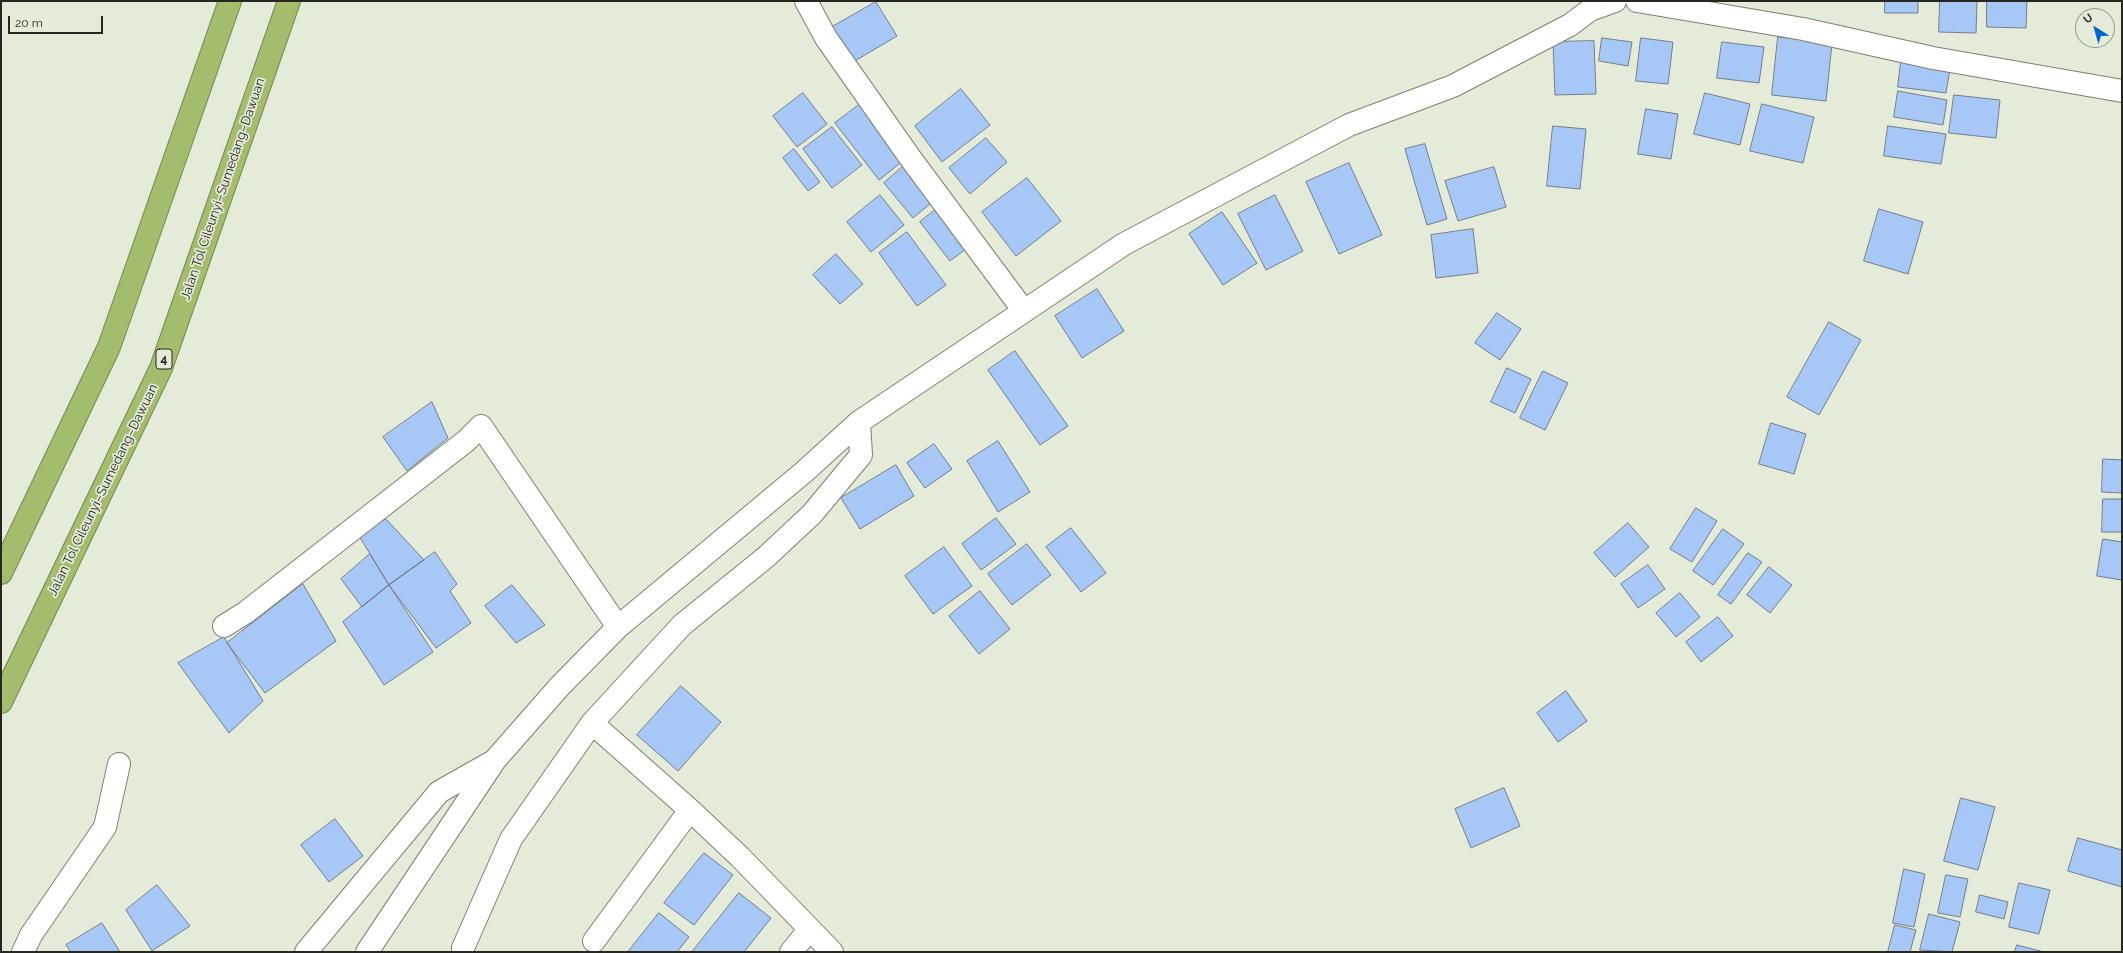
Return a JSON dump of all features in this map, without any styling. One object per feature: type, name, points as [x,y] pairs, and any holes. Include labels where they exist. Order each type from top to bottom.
[{"type":"highway","points":[[1,573],[109,347],[230,1]]},
{"type":"highway","name":"Jalan Tol Cileunyi–Sumedang–Dawuan","points":[[1,702],[161,368],[289,1]]},
{"type":"street","points":[[806,1],[826,38],[888,127],[1024,311]]},
{"type":"street","points":[[367,952],[495,760],[560,686],[618,627],[804,472],[859,422],[1124,244],[1349,125],[1453,86],[1570,25],[1590,10],[1615,1]]},
{"type":"street","points":[[1637,1],[1803,29],[1933,58],[2122,91]]},
{"type":"street","points":[[463,952],[463,948],[512,839],[592,723],[682,625],[766,557],[812,514],[861,455],[859,422]]},
{"type":"street","points":[[224,626],[245,613],[466,441],[481,426],[618,627]]},
{"type":"street","points":[[592,723],[690,810],[740,857],[809,930],[832,952]]},
{"type":"street","points":[[306,952],[440,792],[495,760]]},
{"type":"street","points":[[23,952],[30,935],[105,827],[119,764]]},
{"type":"street","points":[[594,941],[690,810]]},
{"type":"street","points":[[791,952],[809,930]]},
{"type":"building","points":[[1885,1],[1918,1],[1918,13],[1885,13]]},
{"type":"building","points":[[1940,1],[1977,1],[1976,33],[1939,32]]},
{"type":"building","points":[[1987,1],[2027,1],[2026,28],[1987,27]]},
{"type":"building","points":[[876,2],[897,36],[853,62],[832,27]]},
{"type":"building","points":[[1778,37],[1832,43],[1826,101],[1772,95]]},
{"type":"building","points":[[1602,38],[1632,42],[1628,66],[1599,61]]},
{"type":"building","points":[[1641,38],[1673,42],[1668,84],[1636,81]]},
{"type":"building","points":[[1594,41],[1596,94],[1555,95],[1553,42]]},
{"type":"building","points":[[1722,42],[1764,47],[1759,83],[1717,78]]},
{"type":"building","points":[[1901,62],[1950,69],[1946,93],[1898,87]]},
{"type":"building","points":[[961,89],[990,125],[942,162],[915,126]]},
{"type":"building","points":[[1898,91],[1947,100],[1943,125],[1894,117]]},
{"type":"building","points":[[803,93],[827,124],[797,147],[773,116]]},
{"type":"building","points":[[1705,93],[1750,104],[1740,145],[1694,134]]},
{"type":"building","points":[[1954,95],[2000,100],[1996,138],[1949,133]]},
{"type":"building","points":[[860,104],[904,160],[879,180],[835,123]]},
{"type":"building","points":[[1762,104],[1814,117],[1803,163],[1750,151]]},
{"type":"building","points":[[1646,109],[1678,114],[1671,159],[1638,154]]},
{"type":"building","points":[[1553,126],[1586,129],[1580,189],[1547,186]]},
{"type":"building","points":[[1888,126],[1946,134],[1941,164],[1884,156]]},
{"type":"building","points":[[832,127],[862,165],[832,188],[803,149]]},
{"type":"building","points":[[986,138],[1007,162],[970,194],[949,168]]},
{"type":"building","points":[[1425,144],[1447,219],[1427,225],[1405,149]]},
{"type":"building","points":[[794,149],[820,182],[808,191],[783,158]]},
{"type":"building","points":[[907,163],[936,199],[913,218],[884,183]]},
{"type":"building","points":[[1349,163],[1382,235],[1339,254],[1306,182]]},
{"type":"building","points":[[1494,167],[1506,207],[1458,221],[1445,181]]},
{"type":"building","points":[[1027,178],[1061,221],[1016,256],[982,212]]},
{"type":"building","points":[[880,195],[904,225],[871,252],[847,222]]},
{"type":"building","points":[[1275,195],[1303,251],[1266,270],[1238,214]]},
{"type":"building","points":[[940,206],[971,245],[950,261],[920,222]]},
{"type":"building","points":[[1879,209],[1923,222],[1908,274],[1864,261]]},
{"type":"building","points":[[1222,212],[1257,263],[1223,285],[1189,234]]},
{"type":"building","points":[[1473,229],[1478,273],[1436,278],[1431,235]]},
{"type":"building","points":[[907,232],[946,285],[917,306],[879,253]]},
{"type":"building","points":[[836,254],[863,284],[840,304],[813,275]]},
{"type":"building","points":[[1097,289],[1124,331],[1082,358],[1055,316]]},
{"type":"building","points":[[1497,313],[1521,329],[1500,360],[1475,343]]},
{"type":"building","points":[[1829,322],[1861,340],[1819,415],[1787,397]]},
{"type":"building","points":[[1015,351],[1068,426],[1040,445],[988,370]]},
{"type":"building","points":[[1507,368],[1531,379],[1515,413],[1491,402]]},
{"type":"building","points":[[1543,371],[1568,383],[1545,430],[1520,418]]},
{"type":"building","points":[[432,402],[448,438],[407,471],[383,437]]},
{"type":"building","points":[[1771,423],[1806,434],[1794,474],[1759,464]]},
{"type":"building","points":[[998,441],[1030,492],[998,512],[967,461]]},
{"type":"building","points":[[934,444],[952,469],[925,488],[907,463]]},
{"type":"building","points":[[2103,459],[2122,460],[2122,493],[2102,492]]},
{"type":"building","points":[[896,465],[914,496],[860,529],[841,498]]},
{"type":"building","points":[[2103,499],[2122,499],[2122,532],[2102,532]]},
{"type":"building","points":[[1696,508],[1717,521],[1692,562],[1670,549]]},
{"type":"building","points":[[996,518],[1016,544],[981,570],[962,544]]},
{"type":"building","points":[[386,519],[424,560],[389,585],[359,536]]},
{"type":"building","points":[[1628,523],[1649,547],[1615,577],[1594,553]]},
{"type":"building","points":[[1071,528],[1106,573],[1081,592],[1046,547]]},
{"type":"building","points":[[1723,529],[1744,544],[1713,585],[1693,571]]},
{"type":"building","points":[[2103,539],[2122,542],[2122,580],[2097,576]]},
{"type":"building","points":[[1027,544],[1051,575],[1012,605],[988,574]]},
{"type":"building","points":[[944,547],[972,586],[933,614],[905,576]]},
{"type":"building","points":[[435,552],[457,584],[450,591],[471,623],[436,648],[389,585]]},
{"type":"building","points":[[1748,553],[1762,562],[1731,604],[1718,595]]},
{"type":"building","points":[[370,554],[389,585],[362,607],[341,579]]},
{"type":"building","points":[[1648,565],[1665,589],[1638,608],[1621,584]]},
{"type":"building","points":[[1769,567],[1792,585],[1770,613],[1747,595]]},
{"type":"building","points":[[303,584],[336,641],[265,693],[227,643]]},
{"type":"building","points":[[389,585],[433,652],[384,685],[343,622]]},
{"type":"building","points":[[512,585],[545,625],[516,643],[485,606]]},
{"type":"building","points":[[980,591],[1010,629],[979,654],[949,616]]},
{"type":"building","points":[[1680,593],[1700,617],[1676,637],[1656,613]]},
{"type":"building","points":[[1718,617],[1733,636],[1701,662],[1686,642]]},
{"type":"building","points":[[224,637],[263,701],[229,733],[178,663]]},
{"type":"building","points":[[681,686],[721,722],[678,771],[637,735]]},
{"type":"building","points":[[1566,691],[1587,721],[1558,742],[1537,713]]},
{"type":"building","points":[[1504,788],[1520,826],[1471,848],[1455,809]]},
{"type":"building","points":[[1961,798],[1995,807],[1978,870],[1944,861]]},
{"type":"building","points":[[335,819],[363,856],[329,882],[301,845]]},
{"type":"building","points":[[2078,838],[2122,850],[2122,887],[2068,871]]},
{"type":"building","points":[[704,853],[733,875],[694,925],[664,903]]},
{"type":"building","points":[[1904,869],[1925,874],[1914,927],[1893,923]]},
{"type":"building","points":[[1946,875],[1968,879],[1960,917],[1938,913]]},
{"type":"building","points":[[2019,883],[2050,890],[2039,934],[2009,927]]},
{"type":"building","points":[[157,885],[190,926],[152,951],[126,910]]},
{"type":"building","points":[[739,893],[771,918],[744,952],[692,952]]},
{"type":"building","points":[[1980,895],[2008,902],[2004,919],[1976,912]]},
{"type":"building","points":[[659,913],[689,937],[677,952],[628,952]]},
{"type":"building","points":[[1929,914],[1960,922],[1952,952],[1920,950]]},
{"type":"building","points":[[102,923],[120,952],[71,952],[66,945]]},
{"type":"building","points":[[1895,925],[1916,930],[1910,952],[1888,952]]},
{"type":"building","points":[[2017,945],[2044,952],[2015,952]]}]
